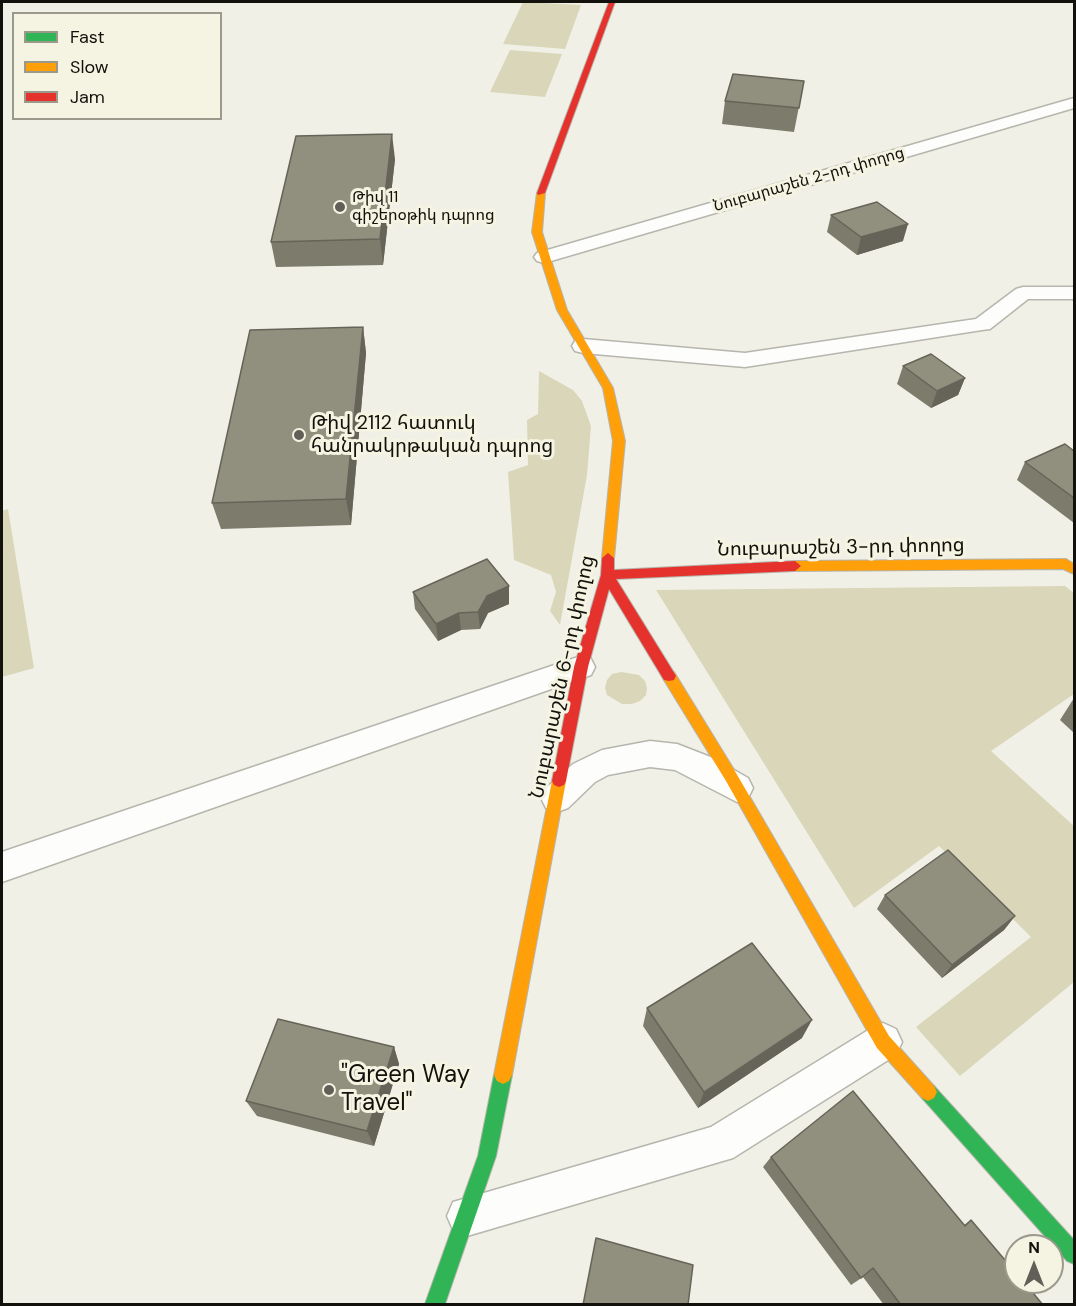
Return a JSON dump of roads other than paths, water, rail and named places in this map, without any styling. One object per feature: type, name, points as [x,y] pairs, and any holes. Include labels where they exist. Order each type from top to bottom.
[{"type":"main road","name":"Նուբարաշեն 6-րդ փողոց","points":[[435,1305],[487,1156],[581,667],[607,575],[619,441],[608,388],[562,310],[537,232],[541,188],[612,2]]},
{"type":"main road","name":"Նուբարաշեն 3-րդ փողոց","points":[[607,575],[836,564],[1066,564],[1074,570]]},
{"type":"main road","points":[[607,575],[738,788],[884,1042],[1074,1254]]},
{"type":"street","name":"Նուբարաշեն 2-րդ փողոց","points":[[544,257],[1074,102]]},
{"type":"street","points":[[583,346],[745,360],[982,324],[1023,293],[1074,293]]},
{"type":"street","points":[[2,867],[581,667]]},
{"type":"street","points":[[557,798],[584,773],[603,763],[650,754],[677,757],[702,767],[738,788]]},
{"type":"street","points":[[467,1216],[719,1144],[884,1042]]},
{"type":"place","name":"Թիվ 11 գիշերօթիկ դպրոց","points":[[340,207]]},
{"type":"place","name":"Թիվ 2112 հատուկ հանրակրթական դպրոց","points":[[299,435]]},
{"type":"place","name":"\"Green Way Travel\"","points":[[329,1090]]}]
